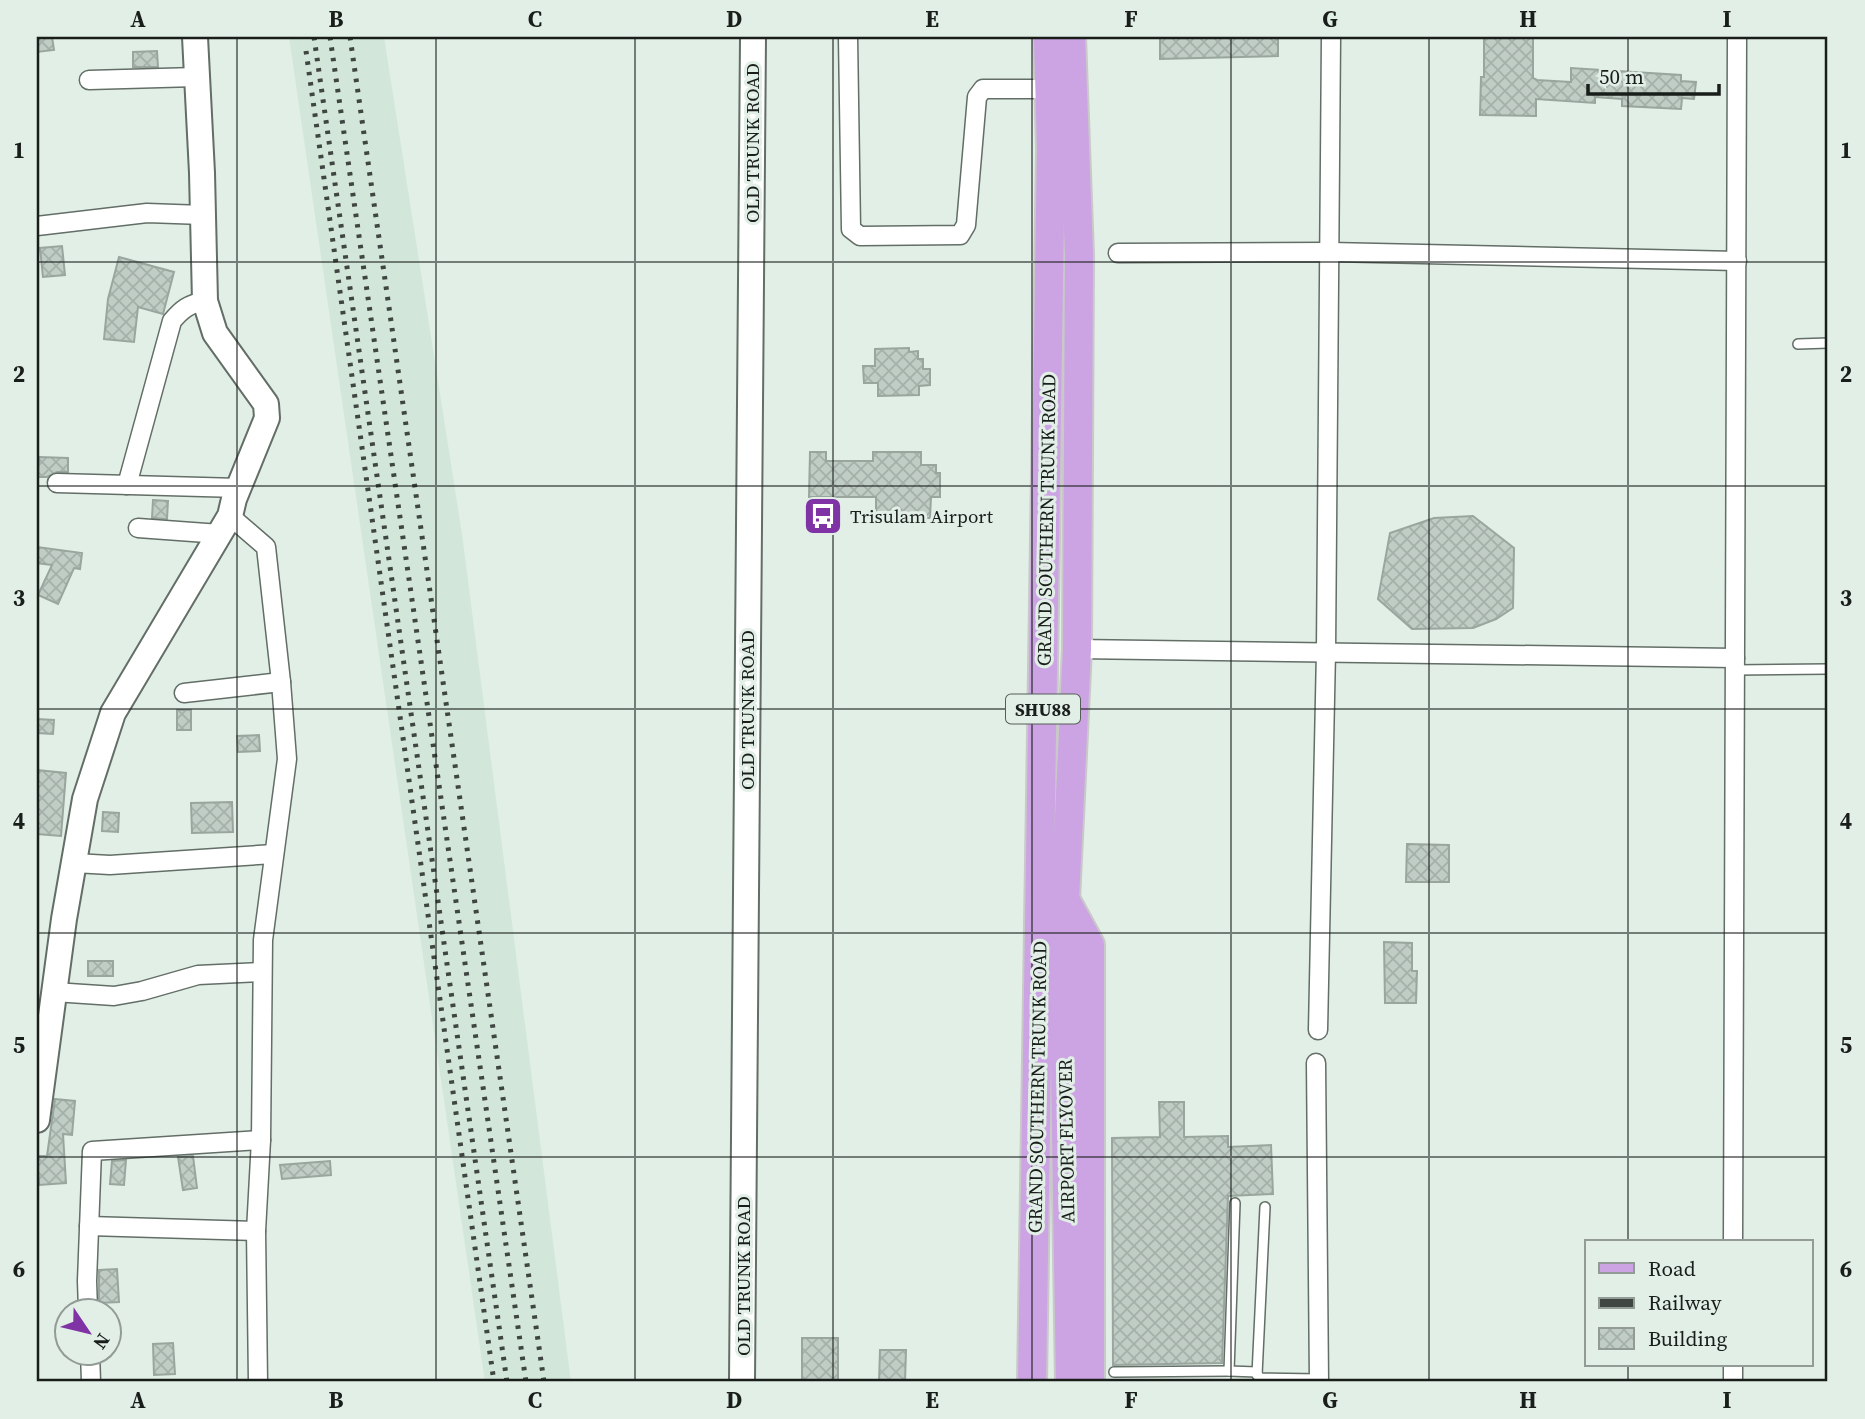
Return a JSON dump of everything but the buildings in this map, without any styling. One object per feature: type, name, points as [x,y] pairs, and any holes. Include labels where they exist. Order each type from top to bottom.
[{"type":"main road","name":"GRAND SOUTHERN TRUNK ROAD","points":[[1032,1382],[1051,177],[1048,37]]},
{"type":"main road","name":"GRAND SOUTHERN TRUNK ROAD","points":[[1064,899],[1077,649],[1079,255],[1071,37]]},
{"type":"main road","name":"AIRPORT FLYOVER","points":[[1064,899],[1070,1382]]},
{"type":"main road","points":[[1064,899],[1090,945],[1102,1377]]},
{"type":"street","points":[[37,1119],[85,799],[113,713],[225,525],[267,418],[266,404],[215,333],[205,301],[195,37]]},
{"type":"street","name":"OLD TRUNK ROAD","points":[[742,1382],[752,37]]},
{"type":"street","points":[[848,37],[851,229],[860,236],[960,234],[966,225],[979,91],[1049,89]]},
{"type":"street","points":[[1318,1030],[1326,651],[1331,37]]},
{"type":"street","points":[[1733,1240],[1737,37]]},
{"type":"street","points":[[89,80],[196,77]]},
{"type":"street","points":[[37,226],[147,213],[203,215]]},
{"type":"street","points":[[1118,253],[1330,251],[1737,261]]},
{"type":"street","points":[[127,485],[172,321],[182,309],[205,301]]},
{"type":"street","points":[[57,483],[239,488]]},
{"type":"street","points":[[138,528],[225,525],[266,547],[287,759],[263,940],[261,1140],[256,1231],[258,1382]]},
{"type":"street","points":[[1077,649],[1326,651],[1735,664]]},
{"type":"street","points":[[184,693],[281,682]]},
{"type":"street","points":[[74,863],[110,865],[274,854]]},
{"type":"street","points":[[54,992],[114,996],[198,975],[262,972]]},
{"type":"street","points":[[1316,1063],[1319,1381]]},
{"type":"street","points":[[88,1296],[92,1151],[261,1140]]},
{"type":"street","points":[[89,1226],[256,1231]]},
{"type":"lane","points":[[1798,344],[1828,343]]},
{"type":"lane","points":[[1735,664],[1828,669]]},
{"type":"lane","points":[[1229,1371],[1236,1203]]},
{"type":"lane","points":[[1265,1207],[1257,1372],[1261,1378],[1319,1381]]},
{"type":"lane","points":[[1102,1377],[1257,1372]]},
{"type":"shaded area","points":[[289,37],[384,37],[462,534],[571,1382],[485,1382]]},
{"type":"railway","points":[[314,37],[507,1382]]},
{"type":"railway","points":[[330,37],[526,1382]]},
{"type":"railway","points":[[350,37],[544,1382]]},
{"type":"railway","points":[[306,51],[494,1382]]},
{"type":"place","name":"Trisulam Airport","points":[[823,516]]}]
